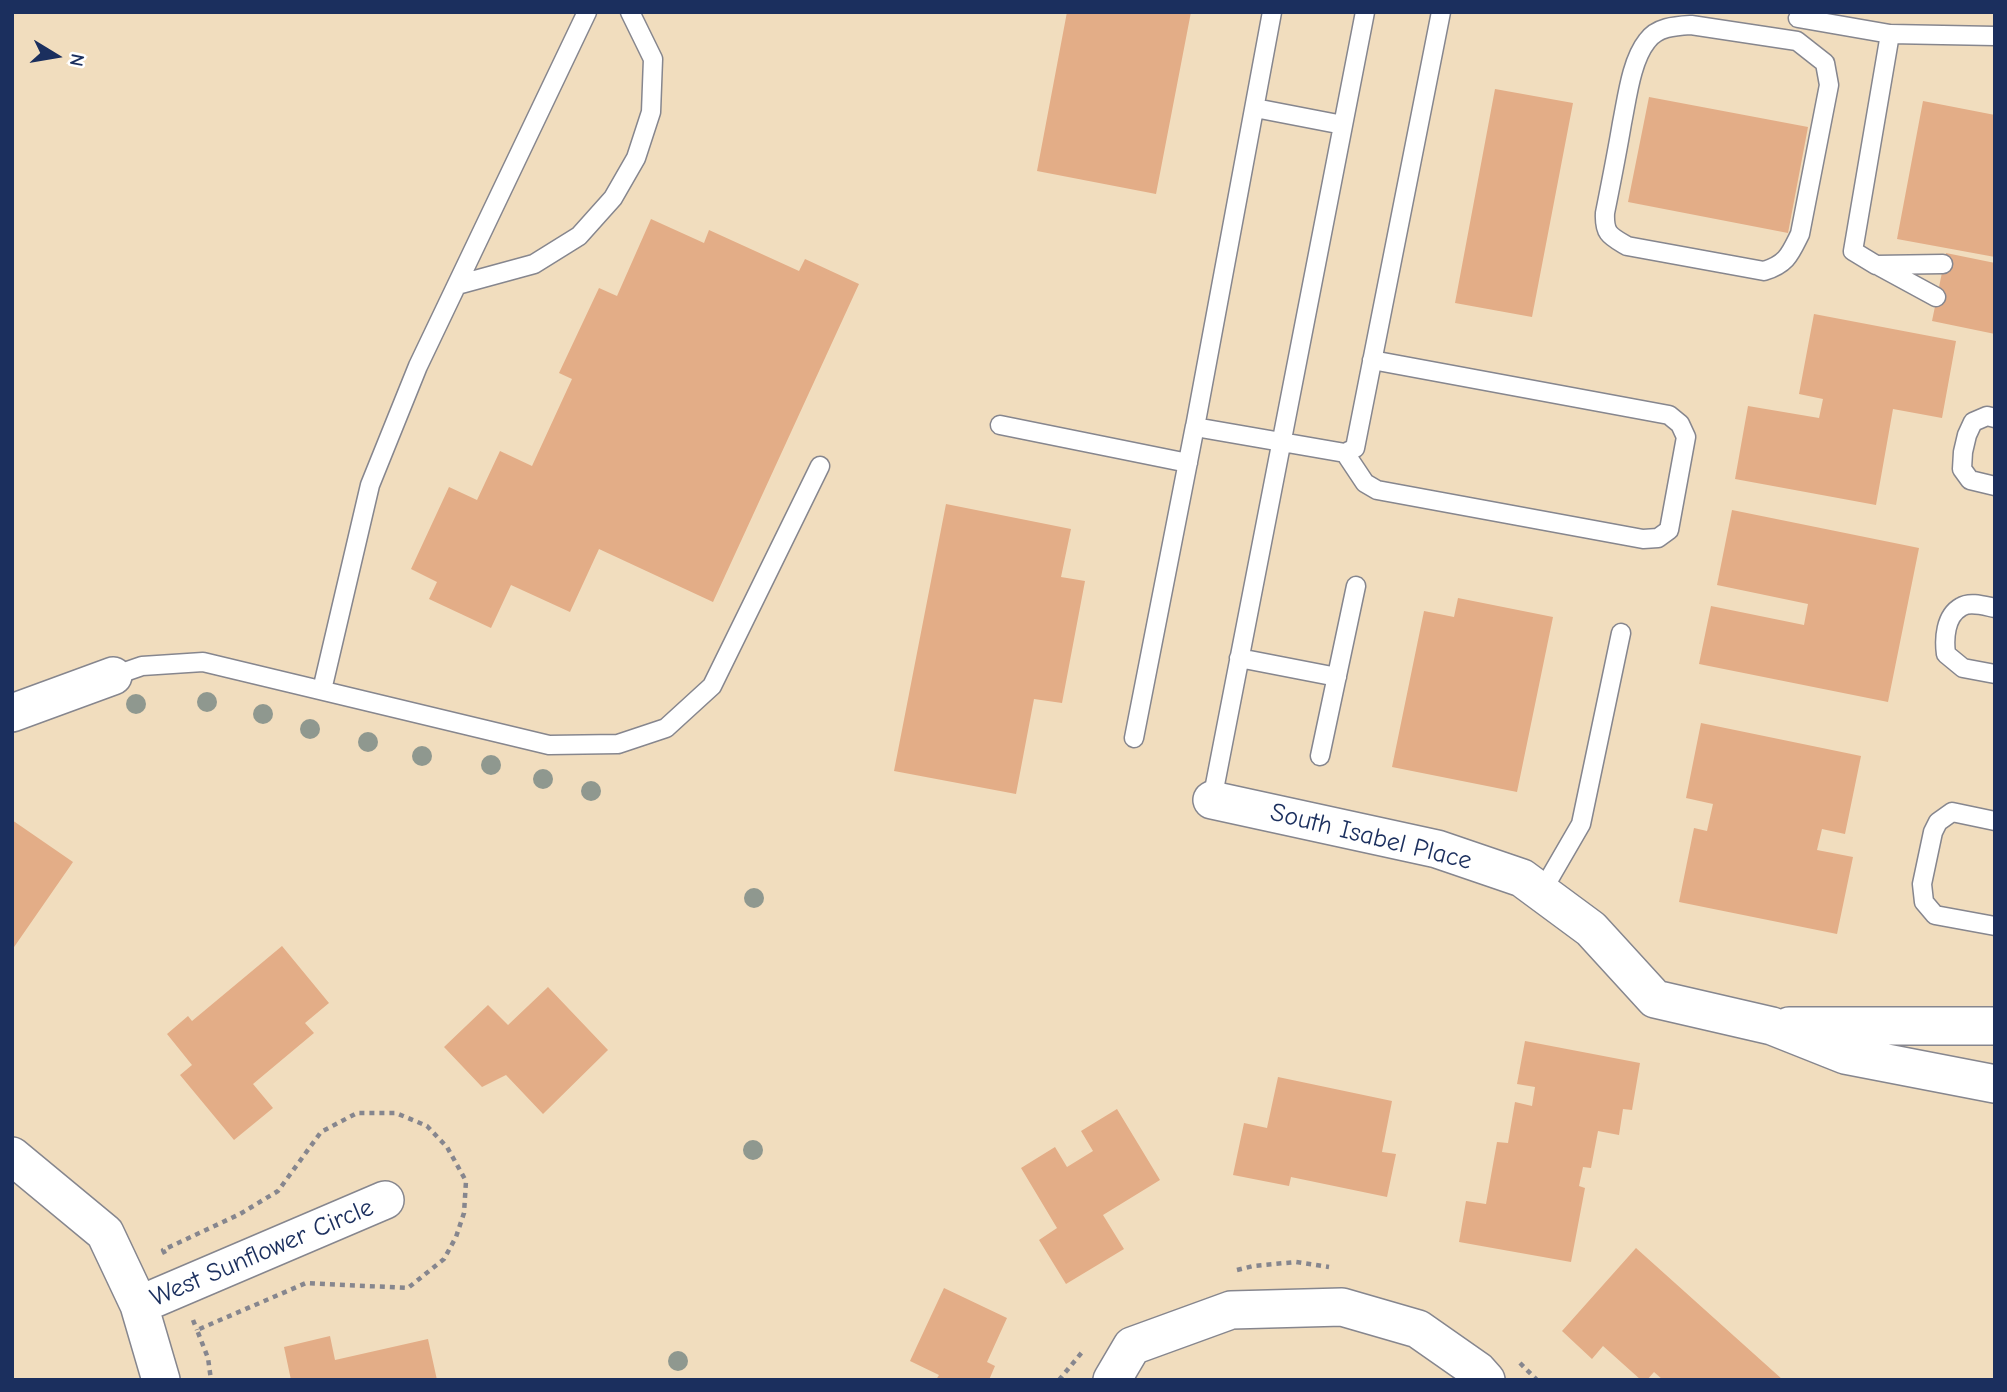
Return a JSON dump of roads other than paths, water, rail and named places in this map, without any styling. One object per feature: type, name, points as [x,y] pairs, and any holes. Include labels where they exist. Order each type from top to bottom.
[{"type":"street","points":[[12,713],[113,676]]},
{"type":"street","name":"South Isabel Place","points":[[1212,800],[1437,849],[1522,878],[1591,929],[1656,999],[1772,1026],[1845,1055],[1995,1084]]},
{"type":"street","name":"South Isabel Place","points":[[1772,1026],[1995,1026]]},
{"type":"street","points":[[12,1156],[105,1233],[139,1305],[161,1380]]},
{"type":"street","name":"West Sunflower Circle","points":[[139,1305],[385,1200]]},
{"type":"street","points":[[1112,1380],[1132,1346],[1231,1310],[1342,1307],[1418,1329],[1478,1371],[1486,1380]]},
{"type":"lane","points":[[322,690],[370,485],[418,366],[587,12]]},
{"type":"lane","points":[[457,285],[534,264],[579,236],[613,198],[636,158],[651,112],[653,59],[629,12]]},
{"type":"lane","points":[[1134,738],[1272,12]]},
{"type":"lane","points":[[1212,800],[1365,12]]},
{"type":"lane","points":[[1195,426],[1345,453],[1355,448],[1441,12]]},
{"type":"lane","points":[[1797,41],[1798,15],[1890,34],[1995,36]]},
{"type":"lane","points":[[1691,25],[1797,41],[1825,63],[1829,85],[1800,234],[1790,256],[1777,267],[1764,271],[1627,246],[1611,236],[1604,226],[1605,213],[1629,90],[1639,54],[1648,39],[1662,30],[1691,25]]},
{"type":"lane","points":[[1890,34],[1853,251],[1936,297]]},
{"type":"lane","points":[[1255,108],[1343,125]]},
{"type":"lane","points":[[1875,265],[1943,264]]},
{"type":"lane","points":[[1345,453],[1365,483],[1377,490],[1643,539],[1658,538],[1669,530],[1686,437],[1680,424],[1669,415],[1372,360]]},
{"type":"lane","points":[[1995,418],[1987,416],[1973,422],[1965,443],[1962,470],[1970,480],[1995,486]]},
{"type":"lane","points":[[1000,425],[1188,463]]},
{"type":"lane","points":[[113,676],[142,666],[203,662],[549,745],[618,744],[666,728],[712,686],[820,466]]},
{"type":"lane","points":[[1321,756],[1356,586]]},
{"type":"lane","points":[[1995,608],[1975,604],[1961,606],[1946,627],[1944,642],[1945,654],[1963,668],[1995,674]]},
{"type":"lane","points":[[1541,893],[1581,824],[1621,633]]},
{"type":"lane","points":[[1239,658],[1337,677]]},
{"type":"lane","points":[[1995,821],[1952,812],[1938,822],[1933,832],[1922,884],[1924,902],[1935,915],[1995,926]]}]
